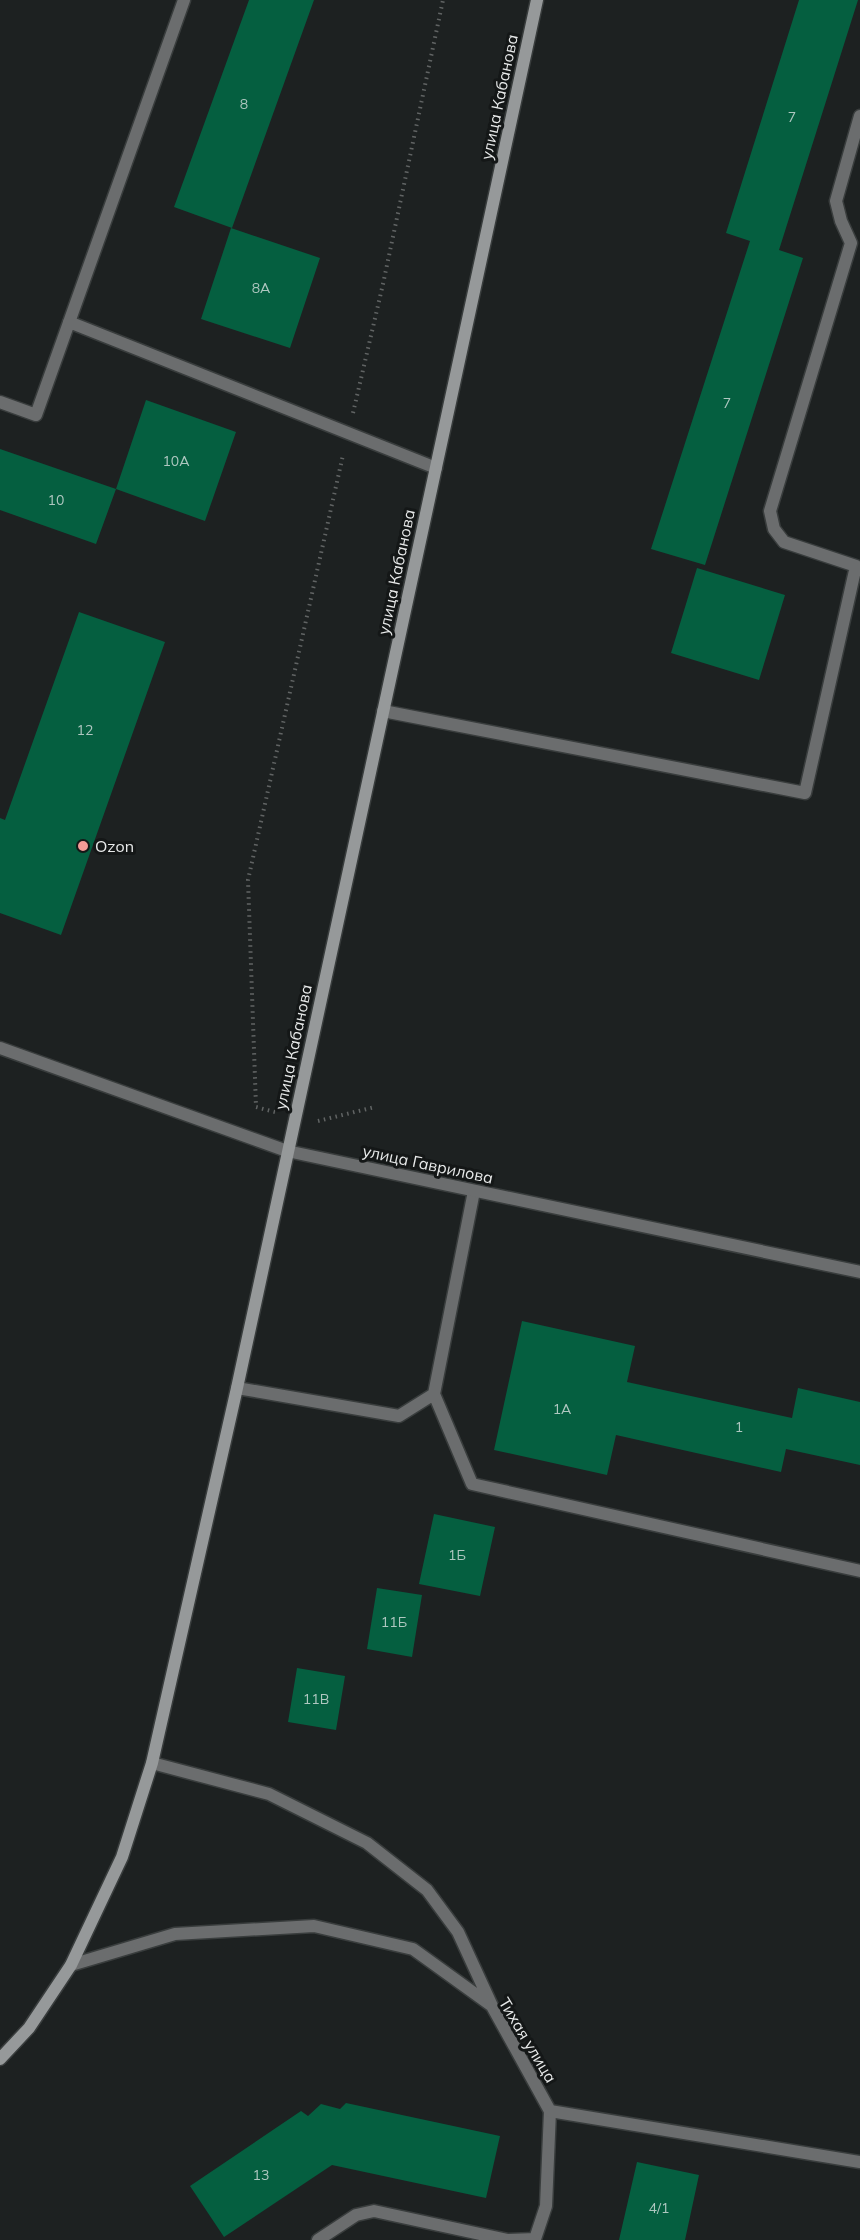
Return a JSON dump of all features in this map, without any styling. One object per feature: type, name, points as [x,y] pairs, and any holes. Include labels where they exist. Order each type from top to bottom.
[{"type":"main road","name":"улица Кабанова","points":[[0,2059],[28,2028],[71,1965],[122,1857],[152,1763],[237,1388],[537,0]]},
{"type":"street","points":[[0,402],[36,415],[184,0]]},
{"type":"street","points":[[383,711],[805,793],[856,566],[784,542],[774,529],[770,511],[851,243],[841,221],[836,201],[860,116]]},
{"type":"street","points":[[69,322],[436,468]]},
{"type":"street","name":"улица Гаврилова","points":[[0,1048],[287,1151],[860,1272]]},
{"type":"street","points":[[474,1191],[434,1394],[472,1484],[860,1570]]},
{"type":"street","points":[[237,1388],[399,1416],[434,1394]]},
{"type":"street","points":[[152,1763],[269,1794],[367,1843],[427,1890],[458,1932],[492,2006]]},
{"type":"street","name":"Тихая улица","points":[[71,1965],[175,1934],[314,1926],[413,1949],[492,2006],[550,2111]]},
{"type":"street","points":[[318,2240],[356,2215],[374,2211],[508,2240],[535,2240],[546,2206],[550,2111],[860,2162]]},
{"type":"path","points":[[375,1107],[314,1122],[256,1107],[248,880],[383,284],[443,0]]},
{"type":"building","points":[[249,0],[314,0],[232,228],[174,207]]},
{"type":"building","points":[[799,0],[858,0],[779,250],[803,258],[705,565],[651,549],[750,241],[726,233]]},
{"type":"building","points":[[231,228],[320,258],[290,348],[201,319]]},
{"type":"building","points":[[146,400],[236,432],[205,521],[116,489]]},
{"type":"building","points":[[0,449],[116,489],[96,544],[0,510]]},
{"type":"building","points":[[697,568],[785,595],[759,680],[671,653]]},
{"type":"building","points":[[79,612],[165,642],[61,935],[0,913],[0,818],[5,820]]},
{"type":"building","points":[[522,1321],[635,1346],[627,1382],[792,1418],[798,1388],[860,1402],[860,1465],[786,1449],[781,1472],[616,1435],[607,1475],[494,1450]]},
{"type":"building","points":[[434,1514],[495,1527],[480,1596],[419,1584]]},
{"type":"building","points":[[377,1588],[422,1595],[412,1657],[367,1649]]},
{"type":"building","points":[[297,1668],[345,1676],[336,1730],[288,1722]]},
{"type":"building","points":[[346,2103],[500,2136],[486,2198],[332,2165],[224,2237],[190,2186],[301,2111],[308,2116],[321,2104],[340,2109]]},
{"type":"building","points":[[637,2162],[699,2175],[685,2240],[619,2240]]},
{"type":"place","name":"Ozon","points":[[83,846]]}]
